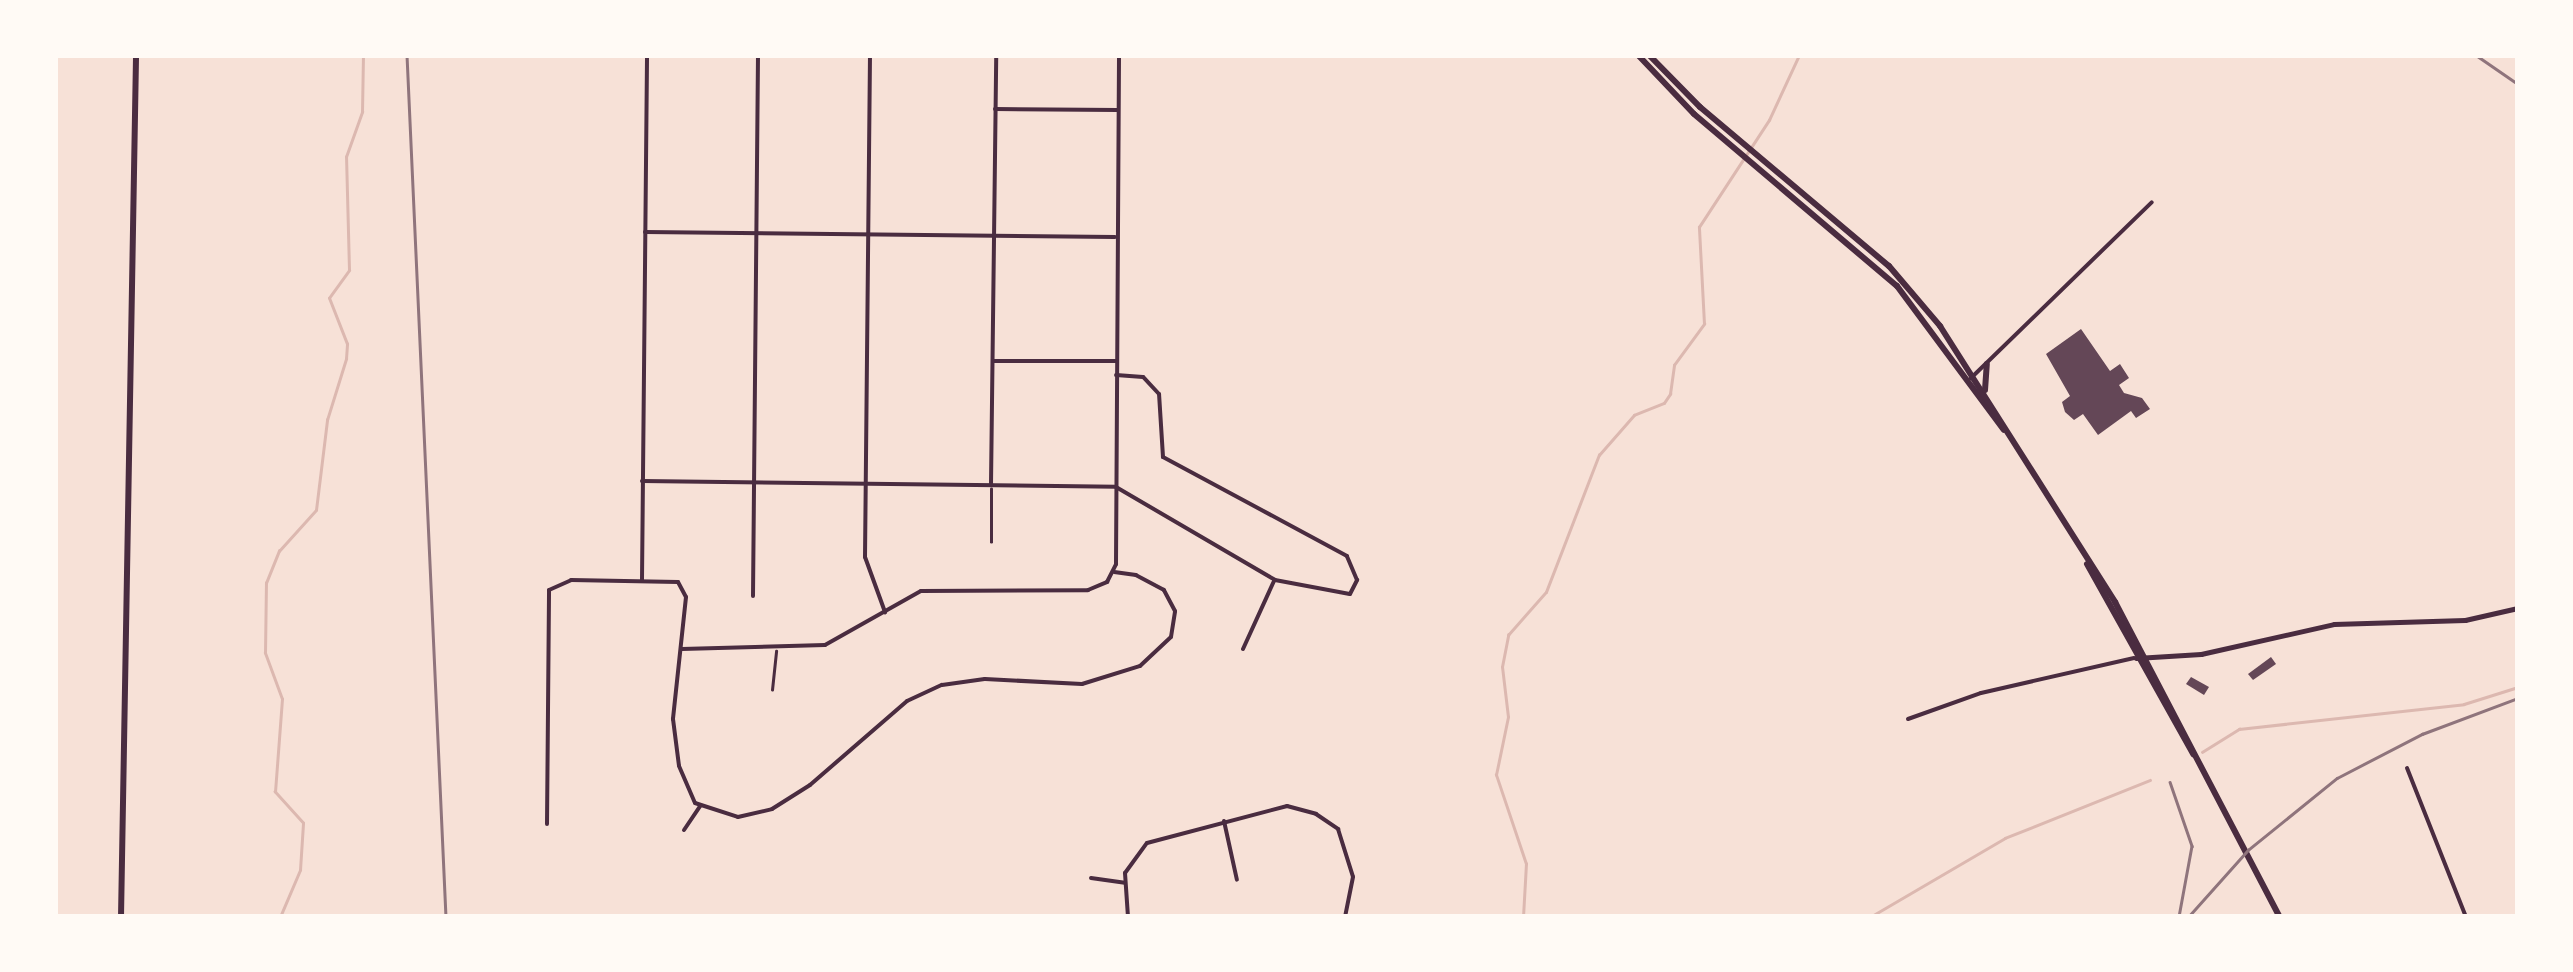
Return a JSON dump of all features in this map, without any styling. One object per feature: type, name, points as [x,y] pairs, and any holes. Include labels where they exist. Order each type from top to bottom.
[{"type":"main road","points":[[121,917],[136,55]]},
{"type":"main road","points":[[1638,55],[1697,111],[1901,278],[2018,447]]},
{"type":"main road","points":[[1649,55],[1697,111]]},
{"type":"main road","points":[[1985,392],[1987,364]]},
{"type":"main road","points":[[1971,378],[1985,392],[2146,658],[2280,917]]},
{"type":"main road","points":[[2081,550],[2136,658],[2200,763]]},
{"type":"street","points":[[642,580],[647,55]]},
{"type":"street","points":[[753,596],[758,55]]},
{"type":"street","points":[[870,55],[865,539],[866,570],[884,612]]},
{"type":"street","points":[[991,484],[996,55]]},
{"type":"street","points":[[1114,572],[1119,55]]},
{"type":"street","points":[[995,109],[1118,110]]},
{"type":"street","points":[[1971,378],[2152,202]]},
{"type":"street","points":[[645,232],[1117,238]]},
{"type":"street","points":[[993,361],[1116,361]]},
{"type":"street","points":[[642,481],[1116,487],[1274,580],[1350,594],[1358,580],[1347,556],[1163,457],[1159,394],[1143,377],[1116,375]]},
{"type":"street","points":[[681,649],[776,651],[825,646],[921,591],[1088,590],[1114,572]]},
{"type":"street","points":[[547,824],[549,590],[570,580],[678,582],[686,597],[673,719],[678,766],[701,805],[738,817],[772,809],[810,785],[907,701],[942,684],[1082,684],[1140,666],[1171,637],[1175,612],[1164,590],[1114,572]]},
{"type":"street","points":[[1244,649],[1274,580]]},
{"type":"street","points":[[1908,718],[1981,693],[2136,658],[2200,654],[2334,624],[2465,620],[2518,608]]},
{"type":"street","points":[[2406,768],[2466,917]]},
{"type":"street","points":[[684,830],[701,805]]},
{"type":"street","points":[[1128,917],[1124,883],[1147,843],[1287,806],[1316,814],[1338,830],[1353,877],[1346,917]]},
{"type":"street","points":[[1224,821],[1236,880]]},
{"type":"street","points":[[1091,878],[1124,883]]},
{"type":"lane","points":[[990,542],[991,484]]},
{"type":"lane","points":[[772,690],[776,651]]},
{"type":"building","points":[[2081,329],[2110,371],[2120,364],[2129,378],[2119,385],[2124,393],[2142,398],[2150,409],[2136,418],[2131,411],[2098,435],[2083,414],[2074,420],[2065,412],[2062,402],[2070,396],[2046,354]]},
{"type":"building","points":[[2271,657],[2276,664],[2253,680],[2248,674]]},
{"type":"building","points":[[2191,677],[2209,687],[2204,695],[2186,684]]},
{"type":"waterway","points":[[280,917],[300,870],[303,823],[275,792],[282,699],[265,653],[266,583],[279,551],[316,510],[327,420],[346,359],[347,344],[329,298],[349,270],[346,157],[362,112],[363,55]]},
{"type":"waterway","points":[[1523,917],[1526,864],[1496,775],[1508,717],[1502,667],[1508,635],[1546,592],[1599,455],[1634,415],[1664,403],[1670,394],[1674,365],[1704,324],[1699,227],[1769,120],[1799,55]]},
{"type":"waterway","points":[[2202,752],[2239,729],[2464,704],[2518,687]]},
{"type":"waterway","points":[[1870,917],[2005,838],[2150,780]]},
{"type":"railway","points":[[407,55],[446,917]]},
{"type":"railway","points":[[2476,55],[2518,84]]},
{"type":"railway","points":[[2188,917],[2248,850],[2337,778],[2422,734],[2518,698]]},
{"type":"railway","points":[[2170,782],[2192,846],[2179,917]]}]
